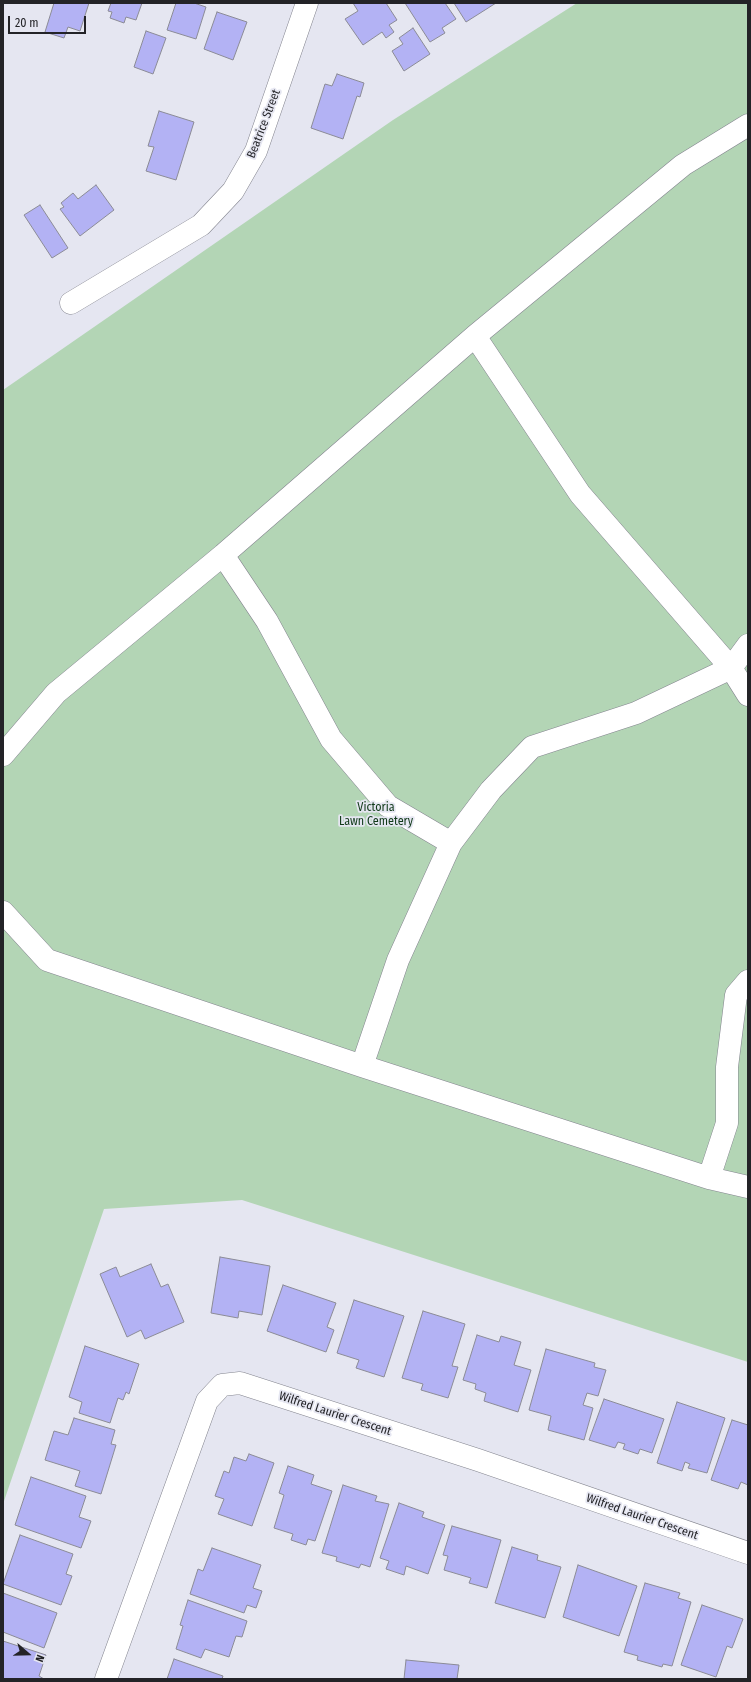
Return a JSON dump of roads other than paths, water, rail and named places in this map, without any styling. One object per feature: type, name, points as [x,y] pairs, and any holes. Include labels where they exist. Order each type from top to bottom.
[{"type":"street","name":"Beatrice Street","points":[[71,303],[201,225],[233,191],[256,151],[307,3]]},
{"type":"street","points":[[3,755],[56,693],[222,554],[475,336],[684,165],[748,125]]},
{"type":"street","points":[[475,336],[580,494],[731,668],[748,695]]},
{"type":"street","points":[[222,554],[267,621],[331,739],[388,806],[451,843]]},
{"type":"street","points":[[362,1066],[398,960],[451,843],[491,790],[532,747],[636,713],[731,668],[748,645]]},
{"type":"street","points":[[3,912],[47,960],[362,1066],[709,1178],[748,1187]]},
{"type":"street","points":[[709,1178],[727,1123],[726,1067],[736,995],[748,981]]},
{"type":"street","name":"Wilfred Laurier Crescent","points":[[106,1679],[207,1401],[222,1385],[240,1383],[478,1460],[748,1553]]},
{"type":"park label","name":"Victoria Lawn Cemetery","points":[[376,815]]}]
